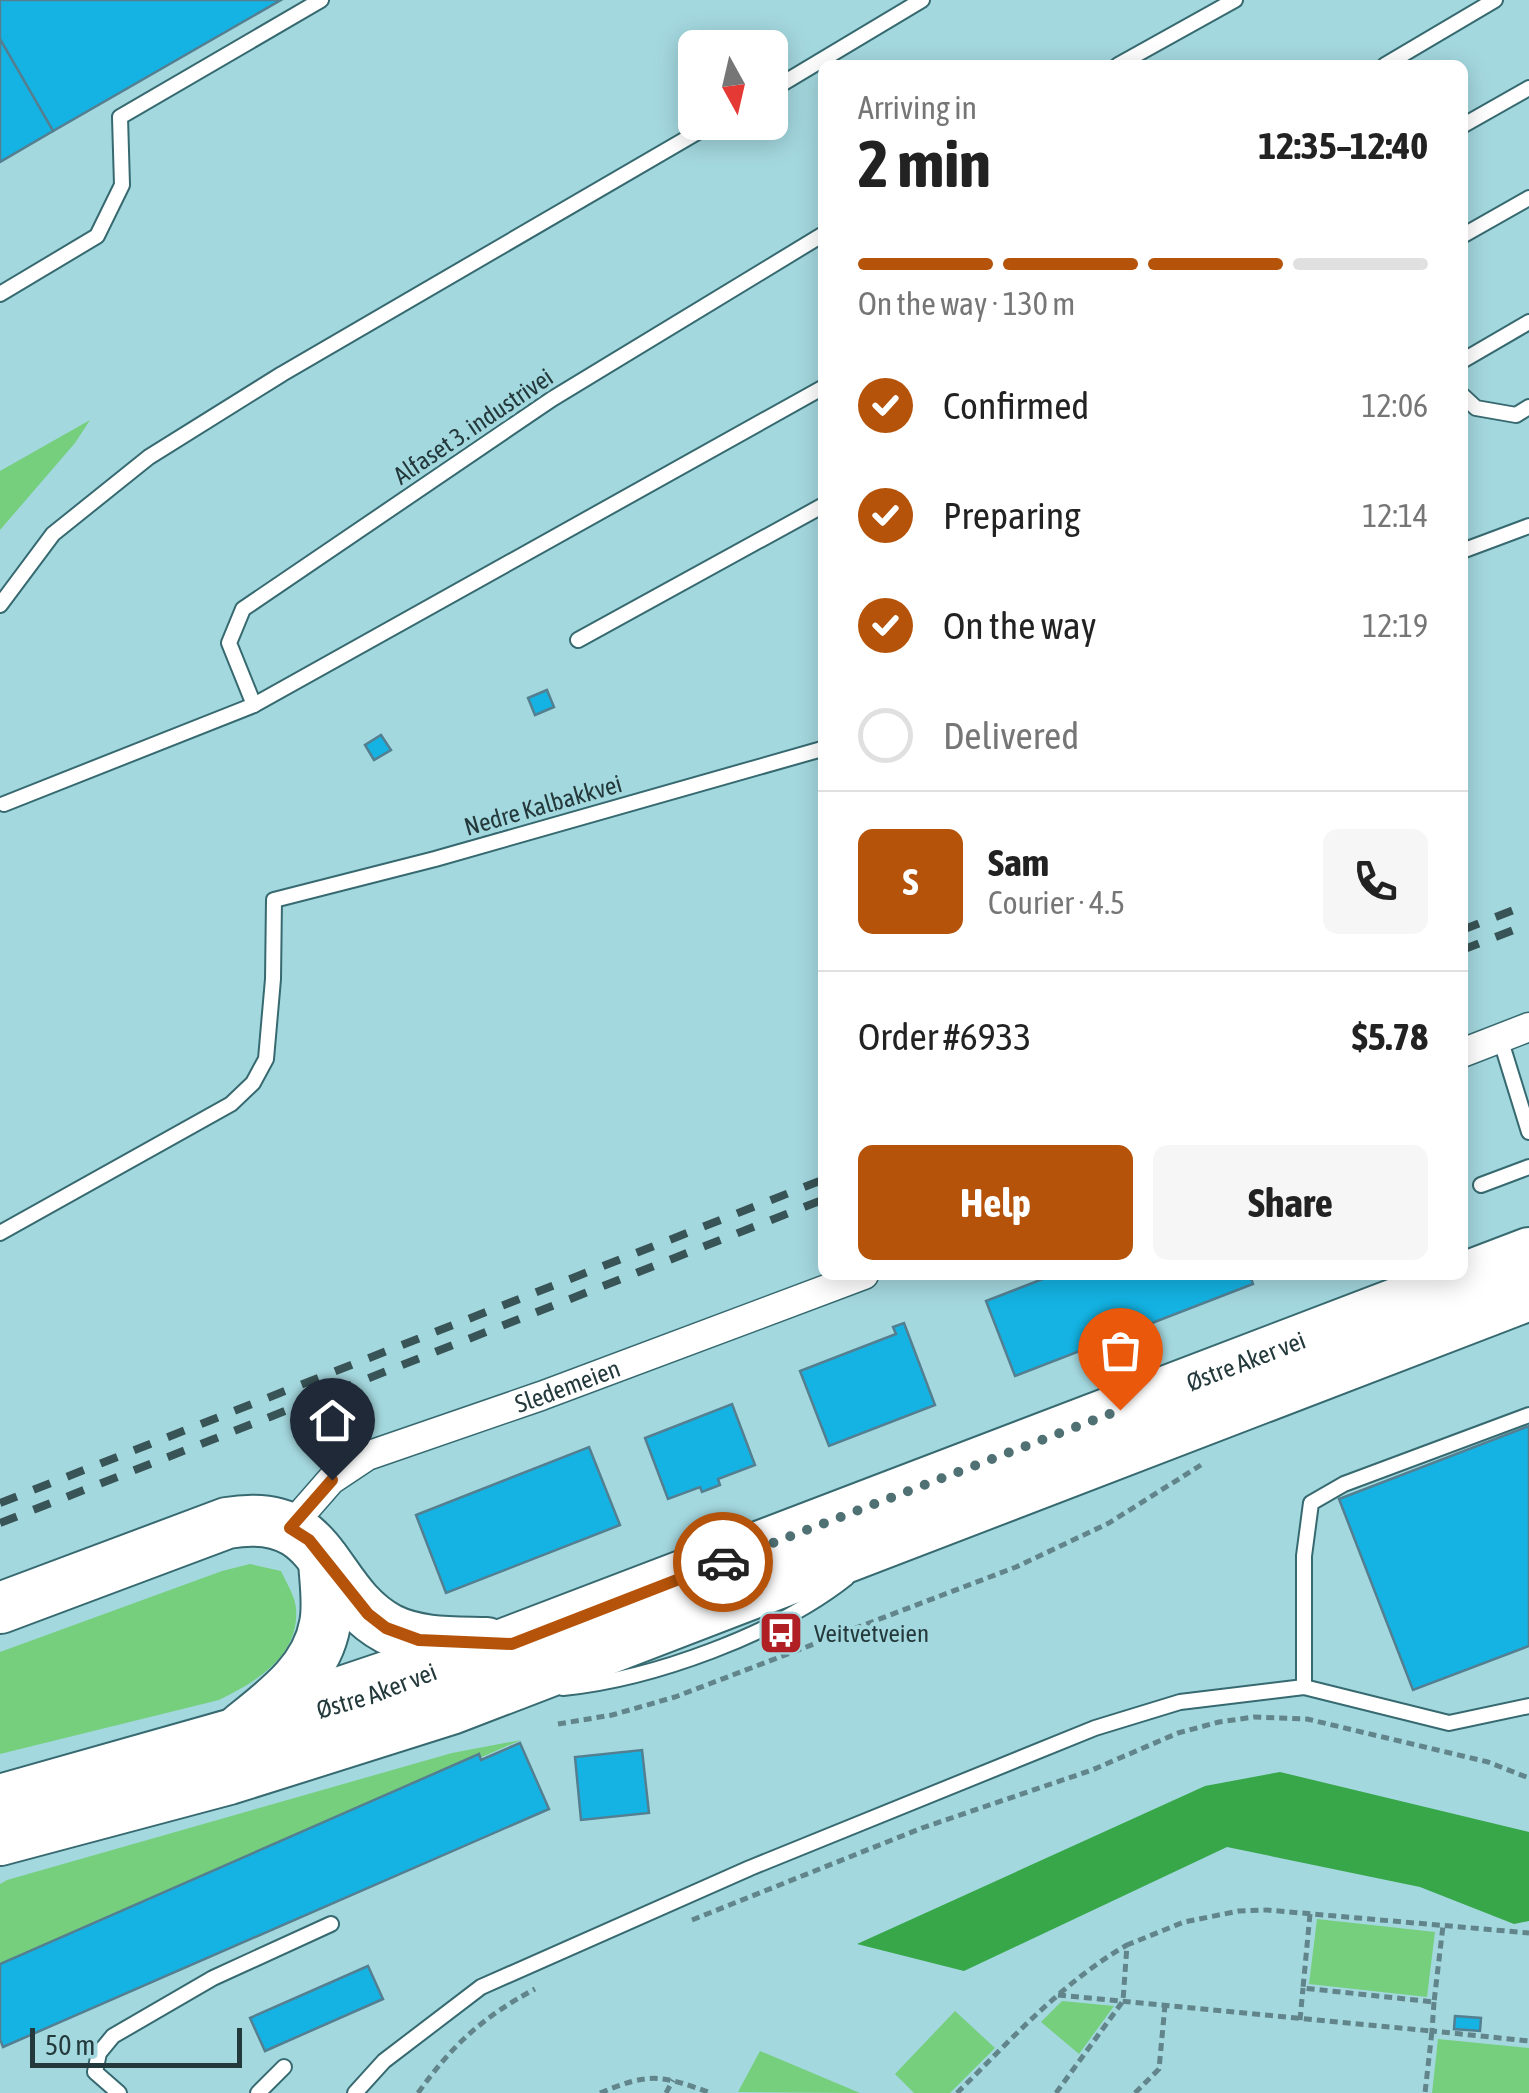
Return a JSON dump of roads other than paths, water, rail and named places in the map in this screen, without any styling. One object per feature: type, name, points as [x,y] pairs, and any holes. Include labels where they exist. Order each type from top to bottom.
[{"type":"highway","name":"Østre Aker vei","points":[[1468,1278],[1529,1253]]},
{"type":"highway","name":"Østre Aker vei","points":[[4,1831],[292,1760],[515,1664],[1462,1280]]},
{"type":"highway","name":"Østre Aker vei","points":[[4,1831],[229,1738],[368,1696],[515,1664],[904,1533],[1529,1295]]},
{"type":"highway","points":[[0,1608],[227,1522],[262,1520],[307,1544],[368,1614],[386,1628],[515,1664]]},
{"type":"highway","points":[[229,1738],[290,1686],[316,1654],[326,1622],[307,1544]]},
{"type":"street","points":[[1468,1051],[1529,1027]]},
{"type":"street","name":"Sledemeien","points":[[307,1544],[332,1480],[367,1456],[541,1396],[851,1280]]},
{"type":"lane","points":[[0,294],[97,236],[122,185],[120,117],[321,0]]},
{"type":"lane","points":[[822,60],[922,0]]},
{"type":"lane","points":[[1127,60],[1236,0]]},
{"type":"lane","points":[[1393,60],[1495,0]]},
{"type":"lane","points":[[788,80],[818,62]]},
{"type":"lane","points":[[1468,123],[1529,88]]},
{"type":"lane","points":[[0,605],[53,534],[149,457],[282,374],[684,140]]},
{"type":"lane","points":[[1468,233],[1529,198]]},
{"type":"lane","name":"Alfaset 3. industrivei","points":[[254,705],[229,642],[243,609],[552,400],[818,237]]},
{"type":"lane","points":[[1468,358],[1529,322]]},
{"type":"lane","points":[[4,804],[254,705],[818,390]]},
{"type":"lane","points":[[1468,401],[1476,408],[1516,414],[1529,407]]},
{"type":"lane","points":[[578,640],[818,508]]},
{"type":"lane","points":[[1468,550],[1529,526]]},
{"type":"lane","name":"Nedre Kalbakkvei","points":[[0,1234],[232,1104],[253,1083],[266,1058],[274,900],[435,859],[818,749]]},
{"type":"lane","points":[[1500,1038],[1529,1132]]},
{"type":"lane","points":[[1481,1185],[1529,1168]]},
{"type":"lane","points":[[1304,1686],[1304,1556],[1312,1503],[1344,1484],[1529,1415]]},
{"type":"lane","points":[[290,1686],[382,1662],[434,1640]]},
{"type":"lane","points":[[355,2093],[384,2061],[481,1987],[750,1868],[1095,1728],[1180,1702],[1304,1686],[1449,1723],[1529,1706]]},
{"type":"lane","points":[[119,2093],[95,2072],[99,2053],[113,2036],[213,1978],[331,1924]]},
{"type":"lane","points":[[258,2093],[284,2067]]},
{"type":"railway","points":[[1468,928],[1529,904]]},
{"type":"railway","points":[[1468,948],[1529,924]]},
{"type":"railway","points":[[0,1503],[818,1182]]},
{"type":"railway","points":[[0,1523],[818,1202]]},
{"type":"place","name":"Veitvetveien","points":[[781,1633]]}]
